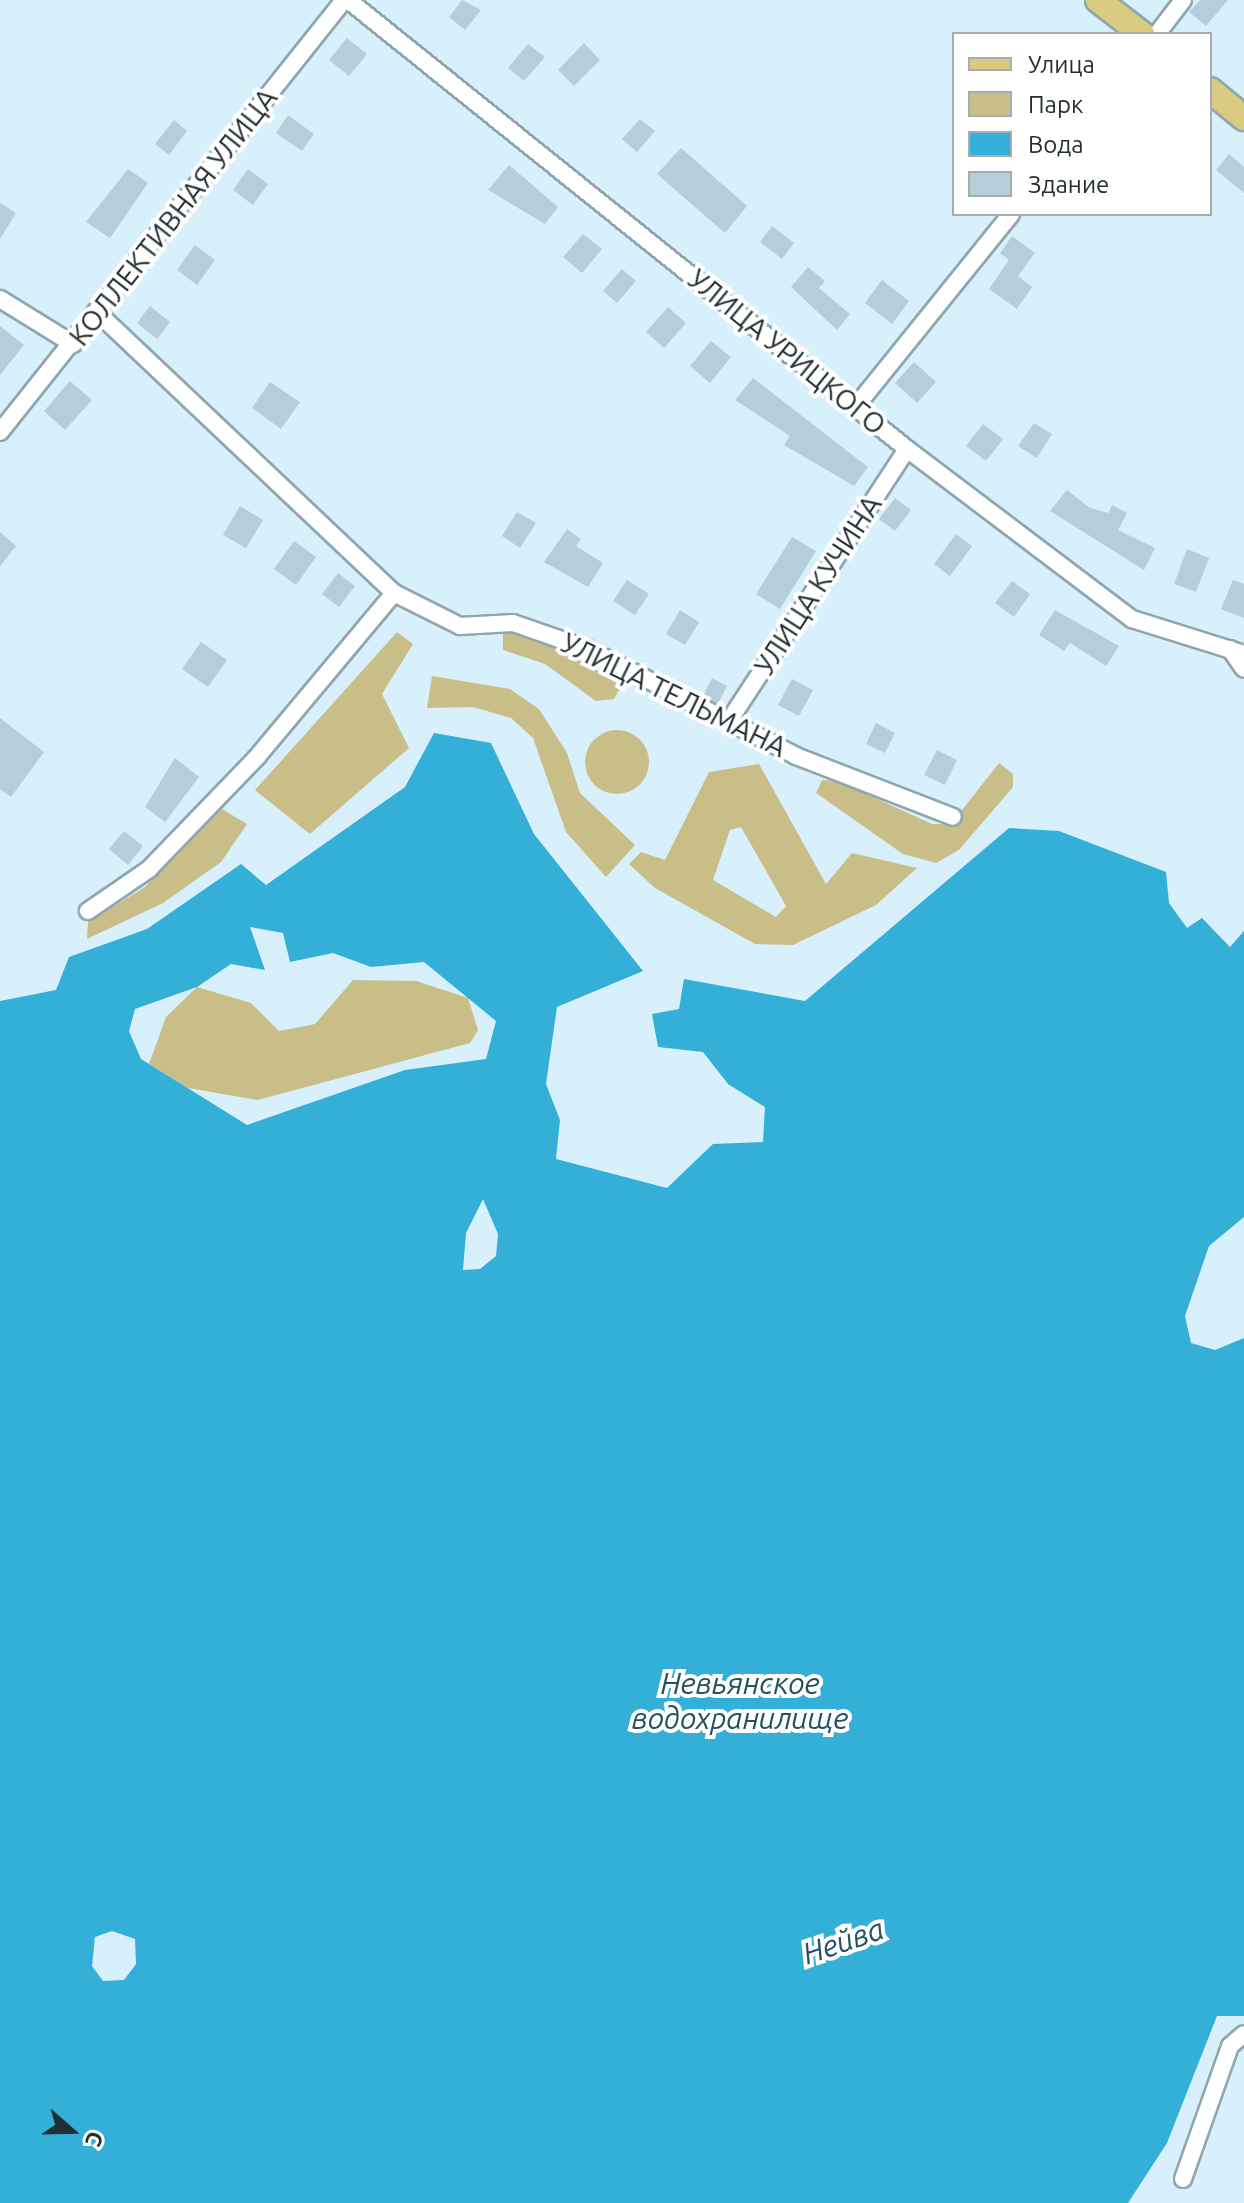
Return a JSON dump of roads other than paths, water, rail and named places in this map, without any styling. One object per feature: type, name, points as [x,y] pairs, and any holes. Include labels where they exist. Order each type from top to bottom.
[{"type":"main road","points":[[1098,0],[1139,32]]},
{"type":"main road","points":[[1212,92],[1244,118]]},
{"type":"street","name":"КОЛЛЕКТИВНАЯ УЛИЦА","points":[[0,432],[100,315],[346,0]]},
{"type":"street","name":"УЛИЦА УРИЦКОГО","points":[[346,0],[857,405],[907,449],[1132,619],[1237,651],[1244,669]]},
{"type":"street","points":[[1159,32],[1183,0]]},
{"type":"street","points":[[857,405],[1009,216]]},
{"type":"street","points":[[0,299],[73,344]]},
{"type":"street","name":"УЛИЦА ТЕЛЬМАНА","points":[[100,315],[394,593],[460,626],[513,623],[552,634],[729,721],[953,817]]},
{"type":"street","name":"УЛИЦА КУЧИНА","points":[[729,721],[907,449]]},
{"type":"street","points":[[88,911],[123,892],[171,846],[394,593]]},
{"type":"street","points":[[1183,2179],[1230,2046],[1244,2034]]},
{"type":"water","name":"Невьянское водохранилище","points":[[434,733],[491,743],[534,834],[643,971],[557,1007],[546,1084],[560,1120],[556,1159],[667,1188],[713,1144],[763,1142],[765,1107],[728,1084],[703,1052],[658,1047],[652,1014],[679,1009],[684,979],[805,1001],[1009,828],[1059,831],[1166,872],[1169,903],[1187,928],[1202,918],[1230,947],[1244,931],[1244,1217],[1209,1246],[1185,1316],[1191,1343],[1215,1350],[1244,1338],[1244,2016],[1217,2016],[1167,2143],[1128,2203],[0,2203],[0,1001],[56,990],[69,957],[147,929],[241,864],[266,885],[405,787]],"holes":[[[250,927],[283,933],[290,962],[333,953],[371,967],[424,962],[496,1021],[486,1059],[405,1070],[247,1125],[141,1059],[129,1031],[135,1009],[197,987],[231,964],[265,970]],[[483,1199],[498,1234],[496,1256],[480,1269],[463,1270],[466,1233]],[[112,1931],[135,1939],[136,1964],[124,1980],[103,1981],[92,1966],[95,1937]]]},
{"type":"water label","name":"Нейва","points":[[843,1941]]}]
